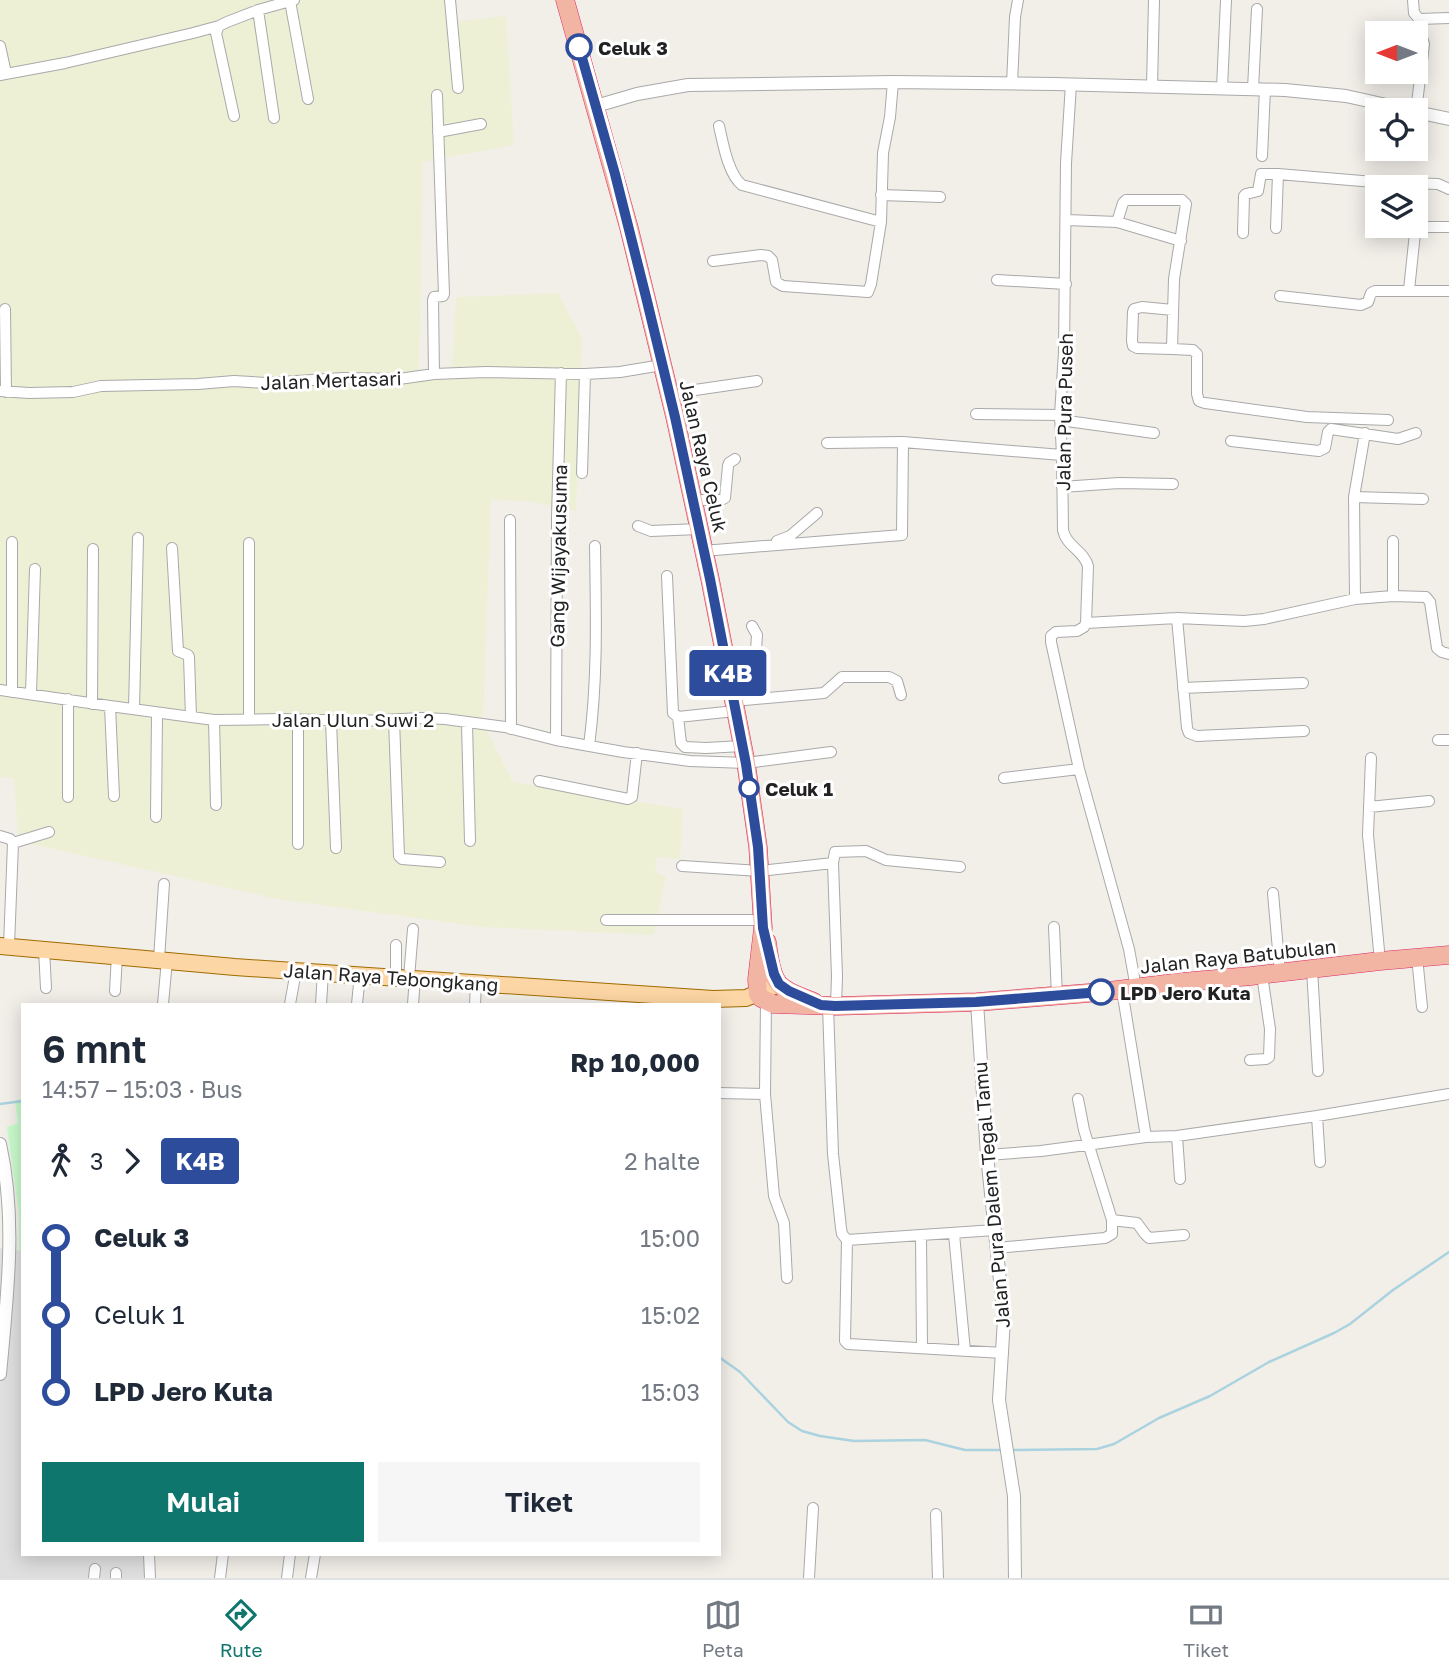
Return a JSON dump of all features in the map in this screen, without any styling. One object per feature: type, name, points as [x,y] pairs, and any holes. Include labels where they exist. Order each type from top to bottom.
[{"type":"highway","name":"Jalan Raya Celuk","points":[[565,0],[629,228],[693,500],[744,755],[760,871],[763,924],[774,974],[779,984]]},
{"type":"highway","name":"Jalan Raya Celuk","points":[[762,998],[757,979],[763,924]]},
{"type":"highway","name":"Jalan Raya Batubulan","points":[[762,998],[773,1004],[976,1002],[1129,989],[1449,955]]},
{"type":"highway","name":"Jalan Raya Batubulan","points":[[779,984],[800,996],[828,1005]]},
{"type":"main road","name":"Jalan Raya Tebongkang","points":[[4,946],[476,984],[584,998],[713,1002],[762,998],[779,984]]},
{"type":"street","points":[[450,0],[458,88]]},
{"type":"street","points":[[1012,84],[1018,0]]},
{"type":"street","points":[[1152,86],[1154,0]]},
{"type":"street","points":[[1222,88],[1226,0]]},
{"type":"street","points":[[1413,0],[1414,13],[1419,19],[1449,19]]},
{"type":"street","points":[[0,46],[3,74],[65,63],[219,26],[258,10],[292,1],[308,99]]},
{"type":"street","points":[[1257,9],[1262,156]]},
{"type":"street","points":[[258,10],[274,118]]},
{"type":"street","points":[[219,26],[216,33],[234,116]]},
{"type":"street","points":[[596,106],[637,94],[688,85],[894,82],[1259,89],[1333,94],[1365,100]]},
{"type":"street","points":[[713,261],[768,256],[772,260],[776,282],[780,285],[868,292],[881,222],[883,153],[894,82]]},
{"type":"street","name":"Jalan Pura Puseh","points":[[1071,84],[1066,163],[1065,352],[1060,418],[1064,536],[1086,559],[1088,566],[1086,623]]},
{"type":"street","points":[[434,374],[433,298],[444,294],[437,94]]},
{"type":"street","points":[[1428,115],[1449,119]]},
{"type":"street","points":[[438,132],[481,124]]},
{"type":"street","points":[[719,126],[735,178],[742,185],[881,222]]},
{"type":"street","points":[[1243,233],[1244,196],[1258,191],[1261,174],[1438,184],[1449,188]]},
{"type":"street","points":[[1276,228],[1278,174]]},
{"type":"street","points":[[881,195],[940,197]]},
{"type":"street","points":[[1117,222],[1126,200],[1186,203],[1174,279],[1172,349]]},
{"type":"street","points":[[1067,220],[1117,222],[1181,241]]},
{"type":"street","points":[[1409,290],[1417,229],[1449,227]]},
{"type":"street","points":[[997,280],[1066,284]]},
{"type":"street","points":[[1280,296],[1364,305],[1373,292],[1449,291]]},
{"type":"street","points":[[1173,310],[1142,307],[1135,309],[1133,346],[1193,350],[1198,357],[1199,401],[1307,417],[1388,420]]},
{"type":"street","points":[[3,391],[5,309]]},
{"type":"street","name":"Jalan Mertasari","points":[[3,391],[73,392],[101,386],[234,381],[266,383],[343,377],[399,379],[434,374],[486,372],[584,374],[620,372],[662,365]]},
{"type":"street","name":"Gang Wijayakusuma","points":[[556,740],[561,373]]},
{"type":"street","points":[[582,473],[584,374]]},
{"type":"street","points":[[670,397],[695,390],[757,381]]},
{"type":"street","points":[[976,414],[1060,418],[1154,433]]},
{"type":"street","points":[[1231,441],[1319,451],[1325,448],[1329,430],[1398,439],[1416,433]]},
{"type":"street","points":[[1356,599],[1354,496],[1365,433]]},
{"type":"street","points":[[827,443],[903,443],[1062,455]]},
{"type":"street","points":[[701,541],[902,535],[903,443]]},
{"type":"street","points":[[693,500],[725,498],[728,466],[735,459]]},
{"type":"street","points":[[1062,487],[1119,483],[1173,484]]},
{"type":"street","points":[[1354,496],[1423,499]]},
{"type":"street","points":[[638,526],[701,541],[781,540],[790,536],[817,513]]},
{"type":"street","points":[[510,520],[511,729]]},
{"type":"street","points":[[134,709],[138,538]]},
{"type":"street","points":[[1393,541],[1393,596]]},
{"type":"street","points":[[6,691],[12,542]]},
{"type":"street","points":[[248,543],[249,719]]},
{"type":"street","points":[[589,746],[595,702],[597,647],[595,546]]},
{"type":"street","points":[[172,548],[178,651],[189,657],[191,717]]},
{"type":"street","points":[[92,704],[93,549]]},
{"type":"street","points":[[31,694],[35,569]]},
{"type":"street","points":[[667,576],[673,712],[678,717],[681,743],[685,747],[744,755],[831,752]]},
{"type":"street","points":[[1146,1138],[1129,989],[1129,949],[1079,769],[1052,634],[1080,630],[1086,623],[1177,618],[1244,621],[1356,599],[1426,597],[1430,602],[1437,648],[1449,654]]},
{"type":"street","points":[[1177,618],[1189,733],[1304,731]]},
{"type":"street","points":[[731,657],[756,650],[757,635],[752,626]]},
{"type":"street","points":[[678,717],[824,693],[842,677],[889,677],[895,679],[901,695]]},
{"type":"street","points":[[1183,688],[1303,683]]},
{"type":"street","name":"Jalan Ulun Suwi 2","points":[[6,691],[215,719],[331,721],[422,718],[511,729],[589,746],[690,761],[744,755]]},
{"type":"street","points":[[68,699],[68,797]]},
{"type":"street","points":[[110,706],[114,796]]},
{"type":"street","points":[[156,817],[157,713]]},
{"type":"street","points":[[215,719],[216,805]]},
{"type":"street","points":[[298,720],[298,844]]},
{"type":"street","points":[[394,720],[399,856],[402,859],[440,862]]},
{"type":"street","points":[[331,721],[336,848]]},
{"type":"street","points":[[467,724],[470,841]]},
{"type":"street","points":[[538,781],[628,799],[632,797],[638,753]]},
{"type":"street","points":[[1371,758],[1368,835],[1380,961]]},
{"type":"street","points":[[1004,778],[1079,769]]},
{"type":"street","points":[[1369,807],[1429,801]]},
{"type":"street","points":[[13,843],[49,832]]},
{"type":"street","points":[[0,835],[13,843],[4,946]]},
{"type":"street","points":[[960,867],[886,860],[862,850],[834,854],[837,976],[828,1005],[833,1154],[841,1228],[846,1240],[845,1341],[1003,1353]]},
{"type":"street","points":[[682,866],[760,871],[833,863]]},
{"type":"street","points":[[163,1003],[164,884]]},
{"type":"street","points":[[1250,1060],[1269,1057],[1273,893]]},
{"type":"street","points":[[606,920],[763,924]]},
{"type":"street","points":[[1054,927],[1057,996]]},
{"type":"street","points":[[407,978],[413,929]]},
{"type":"street","points":[[396,945],[413,1003]]},
{"type":"street","points":[[44,949],[46,988]]},
{"type":"street","points":[[115,992],[117,955]]},
{"type":"street","points":[[1417,957],[1422,1007]]},
{"type":"street","points":[[1312,969],[1318,1071]]},
{"type":"street","points":[[290,1003],[296,971]]},
{"type":"street","points":[[321,1003],[323,972]]},
{"type":"street","points":[[357,1003],[360,974]]},
{"type":"street","points":[[475,1003],[476,984]]},
{"type":"street","points":[[762,998],[765,1094],[774,1196],[783,1223],[787,1278]]},
{"type":"street","name":"Jalan Pura Dalem Tegal Tamu","points":[[976,1002],[987,1155],[1004,1319],[999,1400],[1014,1505],[1015,1578]]},
{"type":"street","points":[[721,1093],[765,1094]]},
{"type":"street","points":[[987,1155],[1177,1136],[1449,1094]]},
{"type":"street","points":[[998,1248],[1107,1238],[1112,1234],[1112,1220],[1084,1130],[1078,1099]]},
{"type":"street","points":[[1317,1116],[1320,1162]]},
{"type":"street","points":[[1177,1136],[1180,1179]]},
{"type":"street","points":[[0,1144],[9,1213],[9,1267],[3,1303],[0,1374]]},
{"type":"street","points":[[1112,1220],[1137,1223],[1149,1238],[1184,1235]]},
{"type":"street","points":[[846,1240],[995,1230]]},
{"type":"street","points":[[954,1234],[965,1352]]},
{"type":"street","points":[[920,1236],[922,1348]]},
{"type":"street","points":[[809,1578],[813,1508]]},
{"type":"street","points":[[936,1514],[938,1578]]},
{"type":"street","points":[[149,1556],[149,1578]]},
{"type":"street","points":[[220,1578],[223,1556]]},
{"type":"street","points":[[287,1578],[290,1556]]},
{"type":"street","points":[[311,1578],[315,1556]]},
{"type":"shaded area","points":[[0,1248],[21,1251],[21,1556],[153,1556],[155,1578],[0,1578]]},
{"type":"green space","points":[[0,0],[449,0],[451,22],[506,16],[514,145],[423,162],[419,371],[452,368],[456,297],[558,293],[582,339],[576,511],[533,502],[491,499],[483,723],[513,782],[683,809],[680,859],[657,857],[655,872],[666,877],[654,935],[483,927],[277,899],[18,841],[14,779],[0,777]]},
{"type":"green space","points":[[21,1099],[21,1250],[19,1214],[7,1127],[18,1123],[15,1100]]},
{"type":"waterway","points":[[0,1104],[21,1101]]},
{"type":"waterway","points":[[1010,1450],[1097,1449],[1114,1444],[1159,1418],[1210,1396],[1269,1362],[1350,1324],[1393,1290],[1449,1252]]},
{"type":"waterway","points":[[721,1358],[740,1372],[788,1422],[802,1431],[854,1441],[925,1440],[965,1450],[1003,1450]]},
{"type":"bus line","name":"K4B","points":[[579,47],[646,297],[710,579],[746,764],[758,847],[763,928],[779,984],[821,1005],[835,1006],[976,1002],[1101,992]]},
{"type":"place","name":"Celuk 3","points":[[579,47]]},
{"type":"place","name":"Celuk 1","points":[[749,788]]},
{"type":"place","name":"LPD Jero Kuta","points":[[1101,992]]}]
